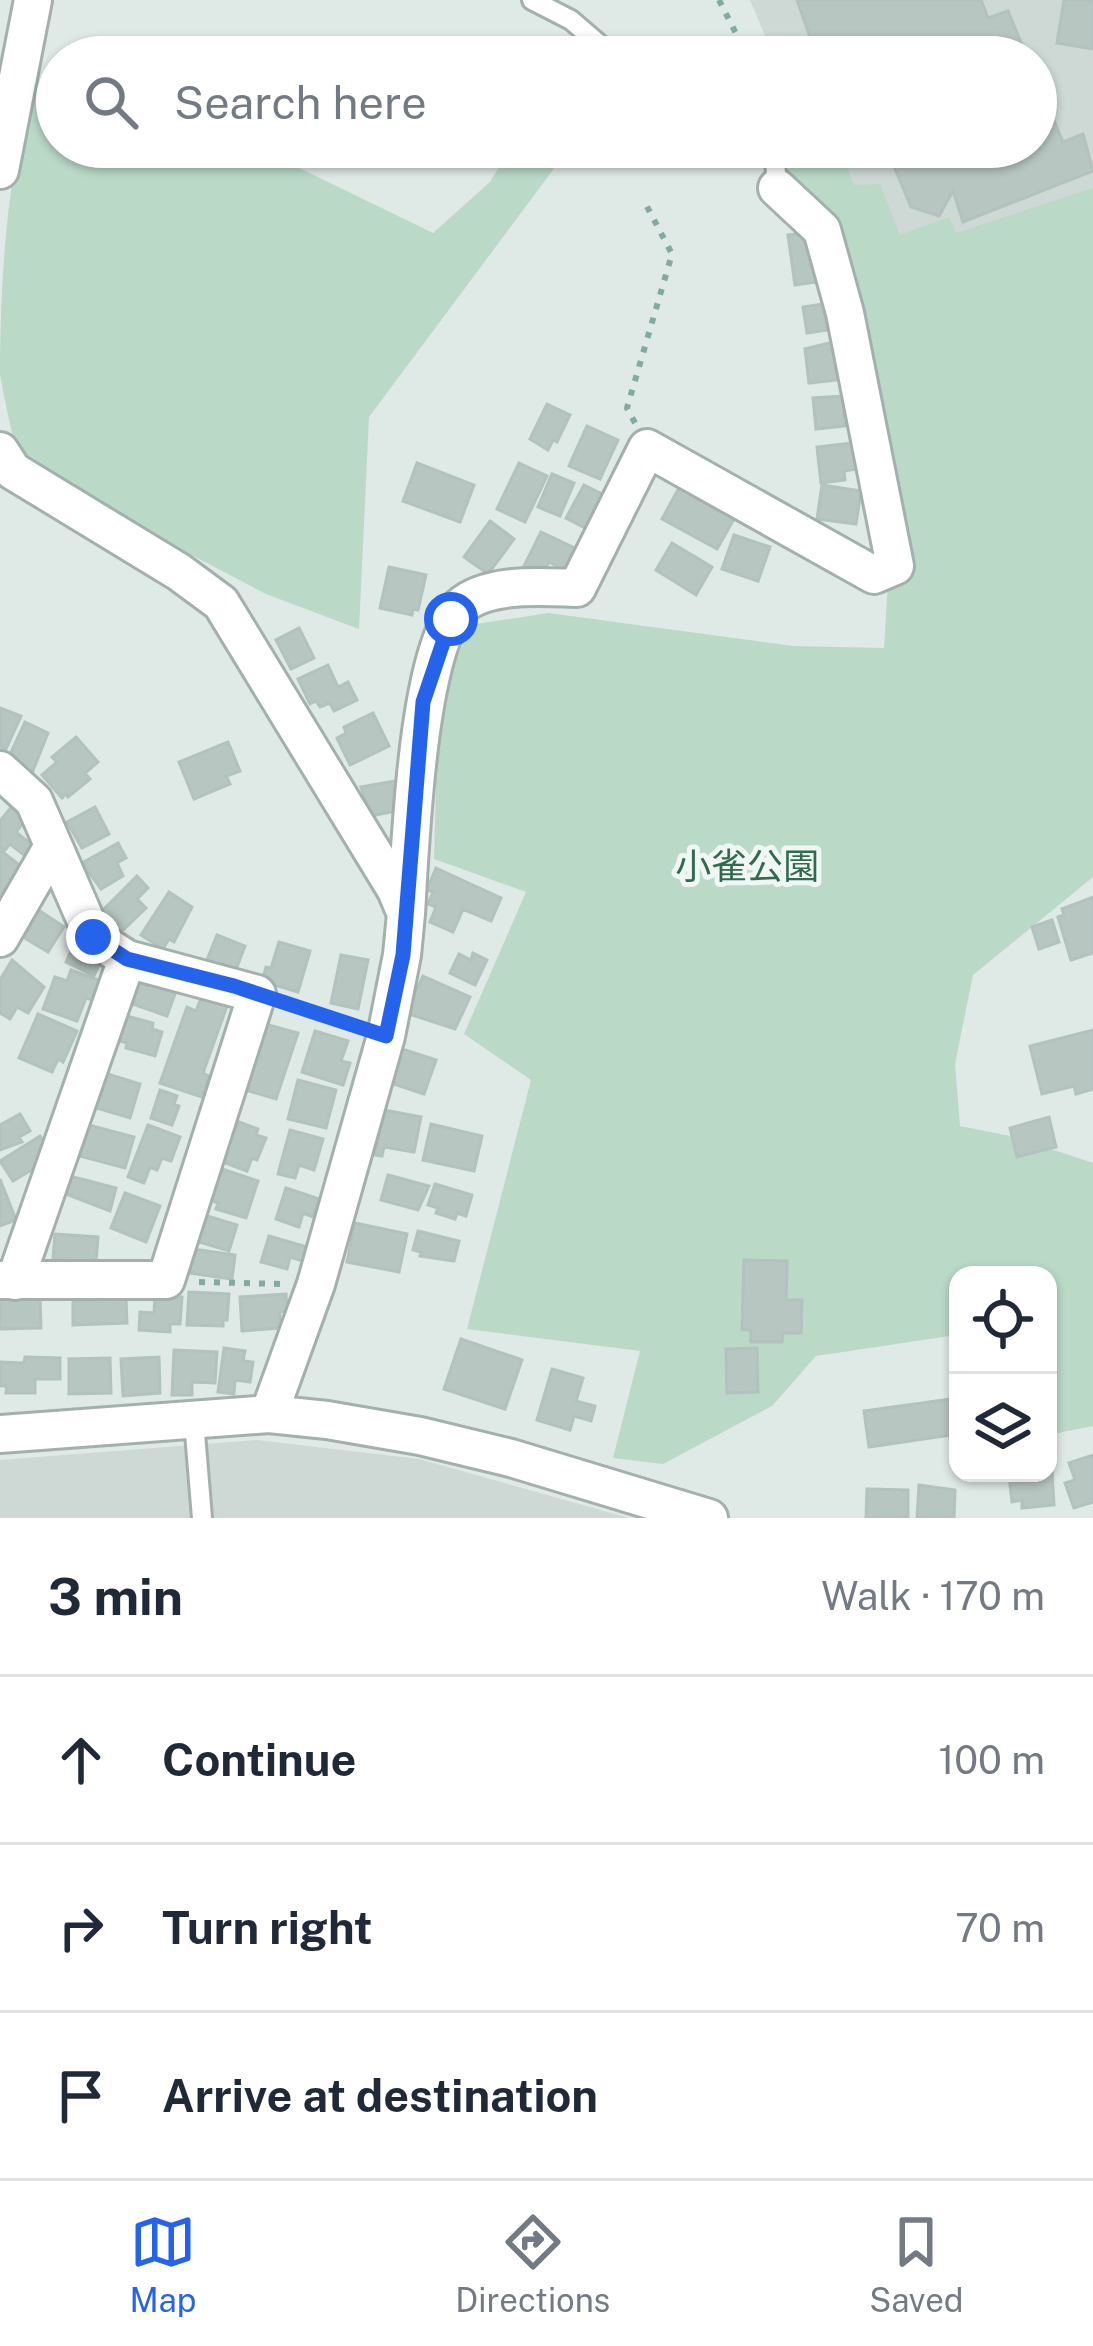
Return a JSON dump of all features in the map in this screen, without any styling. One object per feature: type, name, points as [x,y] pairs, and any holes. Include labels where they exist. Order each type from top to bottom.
[{"type":"street","points":[[0,170],[33,0]]},
{"type":"street","points":[[268,1414],[316,1283],[386,1036],[403,955],[423,702],[451,619],[463,604],[486,595],[530,587],[577,588],[647,448],[874,574],[895,566],[845,313],[822,230],[777,188]]},
{"type":"street","points":[[0,451],[13,471],[179,572],[221,603],[396,890],[406,914]]},
{"type":"street","points":[[0,770],[34,801],[93,937],[127,959],[257,994],[166,1280],[8,1281],[53,1136],[127,959]]},
{"type":"street","points":[[0,938],[53,846]]},
{"type":"street","points":[[0,1434],[268,1414],[420,1436],[512,1458],[709,1518]]},
{"type":"lane","points":[[532,0],[571,20],[590,36]]},
{"type":"lane","points":[[776,168],[777,188]]},
{"type":"lane","points":[[194,1420],[202,1518]]},
{"type":"path","points":[[719,0],[737,36]]},
{"type":"path","points":[[643,199],[672,254],[627,408],[647,448]]},
{"type":"path","points":[[257,994],[386,1036]]},
{"type":"path","points":[[166,1280],[316,1283]]},
{"type":"shaded area","points":[[750,0],[1093,0],[1093,193],[869,279],[822,168],[1057,168],[1057,36],[765,36]]},
{"type":"shaded area","points":[[257,1440],[419,1459],[629,1518],[0,1518],[0,1460]]},
{"type":"green space","points":[[36,87],[36,168],[299,168],[433,233],[490,182],[498,168],[554,168],[369,417],[359,629],[266,594],[102,508],[15,447],[0,374],[12,185]]},
{"type":"green space","name":"小雀公園","points":[[848,168],[854,185],[880,184],[900,235],[949,217],[956,233],[1093,188],[1093,877],[973,975],[955,1064],[960,1126],[1015,1137],[1093,1163],[1093,1426],[1057,1433],[1057,1266],[949,1266],[949,1336],[816,1356],[772,1406],[663,1464],[613,1458],[640,1351],[467,1329],[531,1080],[464,1034],[526,892],[434,859],[438,708],[470,625],[548,613],[793,646],[884,648],[894,485],[839,227],[785,170]]},
{"type":"building","points":[[797,0],[981,0],[988,18],[1008,11],[1018,36],[810,36]]},
{"type":"building","points":[[1064,0],[1093,0],[1093,49],[1057,43]]},
{"type":"building","points":[[1057,128],[1063,142],[1083,134],[1093,171],[963,222],[953,191],[939,216],[911,207],[895,168],[1057,168]]},
{"type":"building","points":[[804,233],[816,282],[795,285],[788,235]]},
{"type":"building","points":[[824,304],[827,330],[807,333],[803,307]]},
{"type":"building","points":[[833,342],[837,380],[809,383],[805,349]]},
{"type":"building","points":[[843,396],[845,426],[816,429],[813,398]]},
{"type":"building","points":[[547,404],[570,415],[548,450],[530,439]]},
{"type":"building","points":[[587,426],[618,440],[600,479],[569,466]]},
{"type":"building","points":[[853,443],[856,469],[844,471],[845,480],[821,483],[817,447]]},
{"type":"building","points":[[417,463],[474,485],[460,522],[403,501]]},
{"type":"building","points":[[519,463],[547,476],[525,522],[497,509]]},
{"type":"building","points":[[552,474],[574,483],[560,516],[538,507]]},
{"type":"building","points":[[584,485],[604,495],[593,532],[566,518]]},
{"type":"building","points":[[822,485],[861,491],[856,524],[817,519]]},
{"type":"building","points":[[680,486],[735,517],[717,549],[662,519]]},
{"type":"building","points":[[490,521],[514,539],[488,574],[464,557]]},
{"type":"building","points":[[541,532],[579,550],[569,572],[549,562],[542,574],[524,566]]},
{"type":"building","points":[[734,535],[770,547],[758,581],[722,569]]},
{"type":"building","points":[[672,543],[712,567],[696,595],[656,570]]},
{"type":"building","points":[[389,567],[426,575],[418,610],[413,609],[412,615],[380,608]]},
{"type":"building","points":[[299,628],[314,658],[291,669],[276,640]]},
{"type":"building","points":[[328,665],[338,687],[348,682],[357,700],[334,711],[330,703],[310,704],[298,679]]},
{"type":"building","points":[[0,708],[21,716],[6,749],[0,747]]},
{"type":"building","points":[[373,713],[389,746],[350,765],[337,738],[346,733],[344,727]]},
{"type":"building","points":[[25,722],[48,733],[32,773],[7,761]]},
{"type":"building","points":[[76,737],[98,762],[85,773],[90,779],[62,798],[42,775],[57,762],[52,757]]},
{"type":"building","points":[[228,742],[240,771],[226,776],[230,784],[194,799],[179,762]]},
{"type":"building","points":[[395,781],[400,810],[371,816],[361,787]]},
{"type":"building","points":[[13,805],[28,817],[16,832],[32,845],[24,855],[10,844],[5,850],[0,846],[0,821]]},
{"type":"building","points":[[95,807],[109,834],[82,848],[67,822]]},
{"type":"building","points":[[118,843],[126,858],[117,863],[123,876],[101,889],[82,863]]},
{"type":"building","points":[[0,850],[22,867],[0,894]]},
{"type":"building","points":[[436,868],[501,898],[491,921],[463,909],[453,932],[430,922],[436,907],[428,904],[433,892],[427,890]]},
{"type":"building","points":[[137,876],[148,888],[137,899],[146,908],[121,932],[101,912]]},
{"type":"building","points":[[169,892],[192,907],[174,942],[169,939],[163,949],[141,935]]},
{"type":"building","points":[[1093,897],[1093,953],[1071,960],[1058,917],[1064,915],[1062,909]]},
{"type":"building","points":[[34,907],[64,927],[48,952],[23,937],[28,929],[22,926]]},
{"type":"building","points":[[1052,920],[1059,942],[1039,949],[1032,927]]},
{"type":"building","points":[[217,935],[245,946],[235,972],[207,960]]},
{"type":"building","points":[[279,942],[310,951],[298,992],[262,981]]},
{"type":"building","points":[[74,945],[102,958],[94,976],[66,962]]},
{"type":"building","points":[[473,953],[487,960],[475,985],[450,973],[459,954],[471,960]]},
{"type":"building","points":[[341,955],[368,960],[358,1009],[331,1003]]},
{"type":"building","points":[[12,960],[44,987],[28,1013],[17,1007],[10,1019],[0,1013],[0,980]]},
{"type":"building","points":[[71,970],[100,981],[93,1000],[86,998],[77,1021],[43,1009],[55,977],[67,981]]},
{"type":"building","points":[[423,976],[470,997],[455,1029],[406,1013]]},
{"type":"building","points":[[151,978],[177,988],[167,1016],[124,1001],[136,981],[148,986]]},
{"type":"building","points":[[201,998],[227,1006],[203,1073],[209,1076],[202,1097],[160,1083],[187,1007],[196,1011]]},
{"type":"building","points":[[38,1014],[77,1031],[63,1062],[58,1059],[52,1072],[19,1058]]},
{"type":"building","points":[[119,1014],[153,1023],[152,1029],[162,1032],[155,1056],[112,1039]]},
{"type":"building","points":[[261,1023],[298,1033],[276,1099],[242,1089]]},
{"type":"building","points":[[1093,1030],[1093,1089],[1076,1094],[1074,1086],[1042,1094],[1030,1046]]},
{"type":"building","points":[[315,1031],[348,1041],[341,1061],[350,1063],[343,1085],[302,1072]]},
{"type":"building","points":[[402,1049],[436,1060],[424,1094],[391,1083]]},
{"type":"building","points":[[101,1072],[140,1084],[130,1118],[90,1106]]},
{"type":"building","points":[[298,1080],[336,1090],[326,1128],[288,1119]]},
{"type":"building","points":[[160,1090],[177,1096],[174,1104],[179,1106],[172,1125],[151,1118]]},
{"type":"building","points":[[384,1110],[421,1117],[414,1152],[384,1147],[382,1156],[375,1155]]},
{"type":"building","points":[[20,1114],[30,1131],[19,1137],[22,1142],[0,1150],[0,1125]]},
{"type":"building","points":[[1049,1117],[1056,1147],[1017,1157],[1010,1128]]},
{"type":"building","points":[[239,1122],[258,1129],[256,1135],[266,1138],[247,1171],[220,1161]]},
{"type":"building","points":[[85,1124],[134,1137],[125,1168],[76,1155]]},
{"type":"building","points":[[431,1124],[482,1136],[474,1171],[423,1160]]},
{"type":"building","points":[[148,1125],[180,1137],[171,1161],[162,1158],[157,1170],[150,1167],[144,1183],[128,1177]]},
{"type":"building","points":[[290,1130],[323,1139],[314,1170],[299,1165],[295,1178],[278,1174]]},
{"type":"building","points":[[40,1136],[47,1148],[43,1163],[13,1181],[0,1161]]},
{"type":"building","points":[[219,1168],[258,1181],[246,1218],[216,1209],[218,1203],[209,1200]]},
{"type":"building","points":[[66,1175],[116,1188],[110,1211],[61,1192]]},
{"type":"building","points":[[388,1175],[429,1186],[418,1210],[381,1200]]},
{"type":"building","points":[[0,1179],[16,1220],[0,1226]]},
{"type":"building","points":[[435,1184],[472,1195],[466,1216],[457,1213],[455,1219],[428,1205]]},
{"type":"building","points":[[286,1188],[319,1199],[313,1217],[303,1213],[299,1227],[276,1219]]},
{"type":"building","points":[[125,1193],[160,1206],[146,1242],[111,1228]]},
{"type":"building","points":[[204,1215],[237,1225],[229,1251],[196,1241]]},
{"type":"building","points":[[355,1223],[407,1234],[399,1272],[347,1262]]},
{"type":"building","points":[[418,1231],[459,1241],[454,1261],[420,1256],[421,1252],[413,1250]]},
{"type":"building","points":[[55,1234],[98,1237],[96,1262],[53,1259]]},
{"type":"building","points":[[269,1236],[307,1247],[303,1261],[290,1257],[287,1269],[261,1262]]},
{"type":"building","points":[[193,1249],[235,1255],[232,1279],[189,1273]]},
{"type":"building","points":[[744,1260],[787,1261],[786,1300],[802,1300],[801,1333],[783,1333],[782,1342],[751,1342],[751,1330],[742,1330]]},
{"type":"building","points":[[189,1292],[229,1294],[223,1326],[187,1325]]},
{"type":"building","points":[[286,1294],[287,1311],[280,1312],[280,1328],[242,1331],[240,1297]]},
{"type":"building","points":[[155,1296],[182,1297],[180,1324],[170,1324],[170,1332],[139,1330],[140,1312],[154,1313]]},
{"type":"building","points":[[0,1297],[40,1297],[41,1328],[0,1329]]},
{"type":"building","points":[[126,1299],[127,1323],[73,1325],[73,1301]]},
{"type":"building","points":[[461,1339],[522,1360],[505,1409],[444,1389]]},
{"type":"building","points":[[224,1348],[245,1351],[243,1361],[253,1362],[250,1382],[235,1380],[234,1394],[218,1392]]},
{"type":"building","points":[[757,1348],[758,1392],[727,1393],[726,1349]]},
{"type":"building","points":[[174,1350],[217,1352],[215,1383],[192,1382],[192,1395],[172,1395]]},
{"type":"building","points":[[25,1357],[60,1358],[60,1379],[35,1379],[35,1393],[6,1393],[7,1386],[0,1386],[0,1362],[24,1363]]},
{"type":"building","points":[[159,1357],[160,1393],[123,1396],[121,1359]]},
{"type":"building","points":[[110,1358],[111,1393],[69,1394],[69,1359]]},
{"type":"building","points":[[552,1369],[583,1378],[576,1401],[595,1406],[591,1421],[574,1416],[570,1430],[537,1420]]},
{"type":"building","points":[[949,1399],[949,1435],[869,1447],[864,1411]]},
{"type":"building","points":[[1093,1455],[1093,1502],[1074,1508],[1065,1483],[1075,1480],[1069,1463]]},
{"type":"building","points":[[1010,1482],[1053,1482],[1054,1505],[1022,1508],[1022,1500],[1012,1502]]},
{"type":"building","points":[[919,1485],[955,1490],[954,1518],[917,1518]]},
{"type":"building","points":[[867,1489],[908,1490],[908,1518],[866,1518]]},
{"type":"route","points":[[93,937],[127,959],[234,986],[386,1036],[403,955],[423,702],[451,619]]}]
